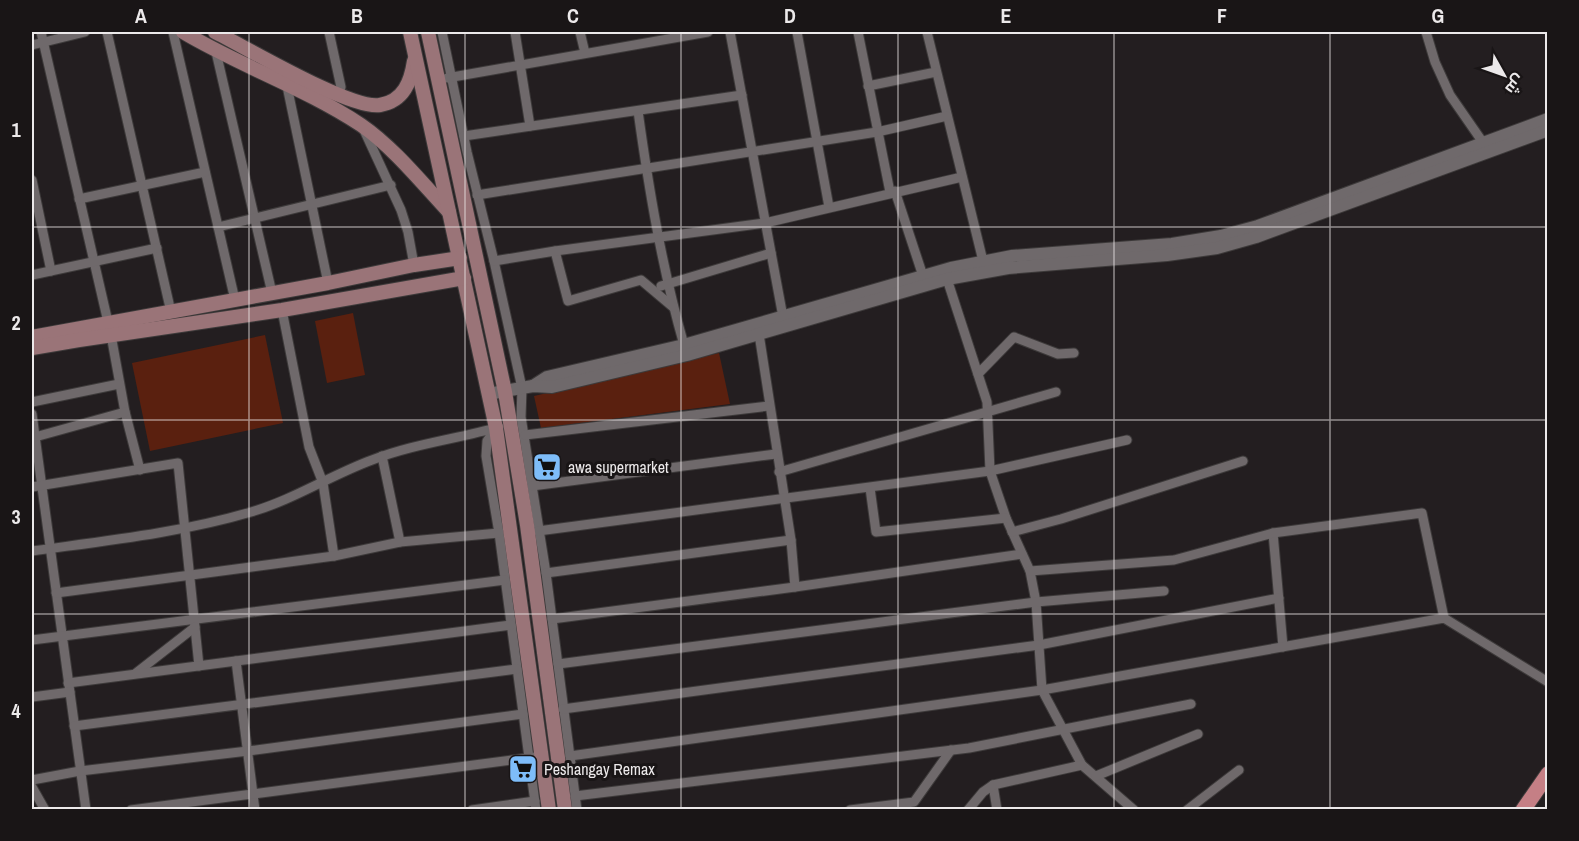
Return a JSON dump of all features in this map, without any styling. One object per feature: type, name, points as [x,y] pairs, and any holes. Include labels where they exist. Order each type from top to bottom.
[{"type":"main road","points":[[183,32],[216,52],[287,86],[358,103],[380,105],[397,98],[408,88],[416,53]]},
{"type":"main road","points":[[215,32],[327,95],[381,142],[450,213]]},
{"type":"main road","points":[[410,32],[496,428],[517,632],[536,757],[549,810]]},
{"type":"main road","points":[[428,32],[445,78],[510,423],[534,526],[560,729],[566,810]]},
{"type":"main road","points":[[32,348],[109,330],[171,312],[460,258]]},
{"type":"main road","points":[[32,337],[282,310],[464,278]]},
{"type":"main road","points":[[1523,810],[1548,774]]},
{"type":"street","points":[[41,32],[109,330],[125,412],[140,470]]},
{"type":"street","points":[[32,45],[85,32]]},
{"type":"street","points":[[107,32],[171,312]]},
{"type":"street","points":[[173,32],[235,300]]},
{"type":"street","points":[[327,95],[341,87],[328,32]]},
{"type":"street","points":[[442,32],[445,78],[464,136],[527,387],[521,417],[532,486],[534,526],[546,573],[558,664],[563,709],[560,729],[570,756],[577,810]]},
{"type":"street","points":[[514,32],[530,126]]},
{"type":"street","points":[[580,32],[585,53]]},
{"type":"street","points":[[645,32],[648,42]]},
{"type":"street","points":[[445,78],[708,32]]},
{"type":"street","points":[[730,32],[783,317]]},
{"type":"street","points":[[797,32],[829,207]]},
{"type":"street","points":[[858,32],[877,132],[892,192],[923,276]]},
{"type":"street","points":[[927,32],[983,261]]},
{"type":"street","points":[[1426,32],[1435,62],[1450,95],[1484,144]]},
{"type":"street","points":[[216,52],[272,293]]},
{"type":"street","points":[[868,86],[936,72]]},
{"type":"street","points":[[287,86],[328,283]]},
{"type":"street","points":[[464,136],[742,95]]},
{"type":"street","points":[[638,111],[667,285],[684,345]]},
{"type":"street","points":[[477,195],[877,132],[947,116]]},
{"type":"street","points":[[527,387],[547,377],[684,345],[783,317],[947,279],[1008,268],[1099,262],[1217,248],[1256,237],[1548,119]]},
{"type":"street","points":[[362,126],[391,185],[408,232],[414,265]]},
{"type":"street","points":[[488,394],[527,387],[552,387],[687,355],[759,334],[923,276],[983,261],[1012,256],[1172,244],[1221,236],[1332,205],[1548,130]]},
{"type":"street","points":[[79,199],[205,172]]},
{"type":"street","points":[[494,261],[765,223],[962,177]]},
{"type":"street","points":[[32,180],[51,271]]},
{"type":"street","points":[[218,227],[391,185]]},
{"type":"street","points":[[32,275],[157,248]]},
{"type":"street","points":[[555,251],[568,301],[640,280],[673,307]]},
{"type":"street","points":[[652,289],[771,253]]},
{"type":"street","points":[[947,279],[987,402],[990,471],[1006,518],[1030,571],[1036,602],[1042,690],[1082,765],[1134,810]]},
{"type":"street","points":[[282,310],[309,447],[323,483],[334,556]]},
{"type":"street","points":[[759,334],[791,540],[795,587]]},
{"type":"street","points":[[978,374],[1014,337],[1058,354],[1074,352]]},
{"type":"street","points":[[32,402],[119,384]]},
{"type":"street","points":[[779,472],[1056,392]]},
{"type":"street","points":[[525,435],[769,406]]},
{"type":"street","points":[[35,437],[125,412]]},
{"type":"street","points":[[32,414],[36,487],[50,549],[86,810]]},
{"type":"street","points":[[32,551],[183,528],[251,512],[382,456],[510,423]]},
{"type":"street","points":[[472,810],[535,805],[536,757],[523,714],[517,669],[517,632],[505,580],[485,452],[489,436],[496,428]]},
{"type":"street","points":[[534,526],[783,499],[990,471],[1127,440]]},
{"type":"street","points":[[532,486],[776,454]]},
{"type":"street","points":[[382,456],[400,542]]},
{"type":"street","points":[[1012,532],[1061,519],[1243,461]]},
{"type":"street","points":[[36,487],[178,463],[199,666]]},
{"type":"street","points":[[870,488],[876,532],[1006,518]]},
{"type":"street","points":[[1030,571],[1174,560],[1273,533],[1422,513],[1444,618]]},
{"type":"street","points":[[56,593],[334,556],[400,542],[499,533]]},
{"type":"street","points":[[1273,533],[1283,647]]},
{"type":"street","points":[[546,573],[791,540]]},
{"type":"street","points":[[552,619],[1022,554]]},
{"type":"street","points":[[32,640],[195,624],[505,580]]},
{"type":"street","points":[[558,664],[1036,602],[1164,591]]},
{"type":"street","points":[[563,709],[1039,645],[1279,598]]},
{"type":"street","points":[[570,756],[1042,690],[1444,618],[1548,682]]},
{"type":"street","points":[[135,675],[195,624]]},
{"type":"street","points":[[32,697],[135,675],[236,661],[517,632]]},
{"type":"street","points":[[236,661],[255,810]]},
{"type":"street","points":[[74,726],[517,669]]},
{"type":"street","points":[[575,796],[951,750],[1191,704]]},
{"type":"street","points":[[32,780],[80,771],[523,714]]},
{"type":"street","points":[[1096,776],[1198,734]]},
{"type":"street","points":[[850,810],[914,802],[951,750]]},
{"type":"street","points":[[131,810],[536,757]]},
{"type":"street","points":[[968,810],[983,792],[993,785],[1082,765]]},
{"type":"street","points":[[1187,810],[1239,770]]},
{"type":"street","points":[[993,785],[997,810]]},
{"type":"street","points":[[32,787],[45,810]]},
{"type":"shaded area","points":[[353,313],[365,375],[327,383],[315,321]]},
{"type":"shaded area","points":[[265,335],[283,423],[150,451],[132,363]]},
{"type":"shaded area","points":[[719,353],[730,404],[541,428],[534,396]]},
{"type":"place","name":"awa supermarket","points":[[547,467]]},
{"type":"place","name":"Peshangay Remax","points":[[523,769]]}]
